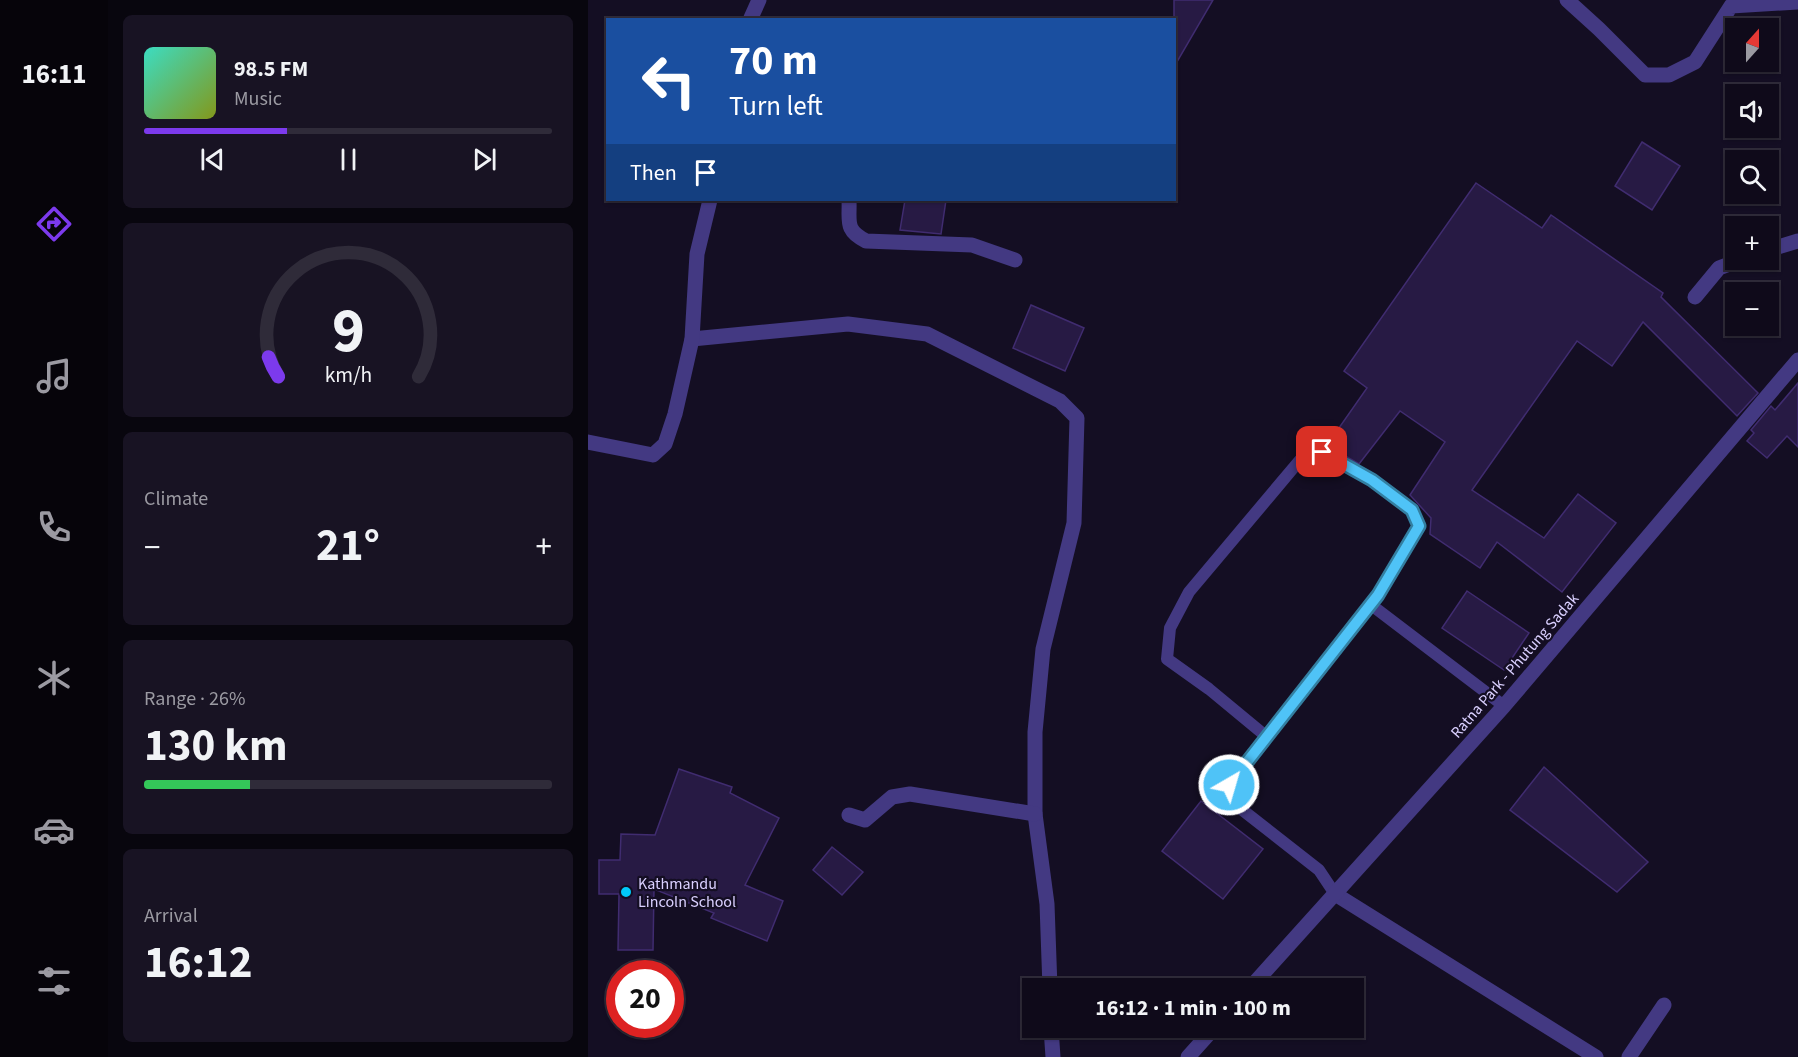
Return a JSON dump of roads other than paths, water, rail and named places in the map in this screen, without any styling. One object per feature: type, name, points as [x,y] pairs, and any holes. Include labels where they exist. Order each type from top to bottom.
[{"type":"street","points":[[751,18],[759,0]]},
{"type":"street","points":[[1567,0],[1645,75],[1669,75],[1695,62],[1733,3],[1798,3]]},
{"type":"street","points":[[588,442],[653,455],[665,444],[675,414],[692,339],[697,254],[710,201]]},
{"type":"street","points":[[849,201],[849,225],[854,235],[866,241],[972,245],[1015,260]]},
{"type":"street","points":[[1779,247],[1798,241]]},
{"type":"street","points":[[1695,297],[1719,268],[1725,266]]},
{"type":"street","points":[[692,339],[848,324],[927,334],[1060,401],[1077,418],[1074,523],[1043,650],[1035,732],[1035,814],[1047,904],[1050,978]]},
{"type":"street","name":"Ratna Park - Phutung Sadak","points":[[1259,978],[1504,706],[1798,360]]},
{"type":"street","points":[[849,815],[865,820],[892,797],[910,794],[1035,814]]},
{"type":"street","points":[[1335,894],[1596,1057]]},
{"type":"street","points":[[1629,1057],[1664,1005]]},
{"type":"street","points":[[1052,1038],[1053,1057]]},
{"type":"street","points":[[1188,1057],[1205,1038]]},
{"type":"lane","points":[[1267,736],[1209,689],[1167,659],[1170,628],[1189,592],[1300,460],[1322,452],[1372,480],[1412,510],[1419,526],[1370,604],[1229,785],[1236,805],[1319,870],[1335,894]]},
{"type":"lane","points":[[1370,604],[1504,706]]},
{"type":"place","name":"Kathmandu Lincoln School","points":[[626,892]]}]
